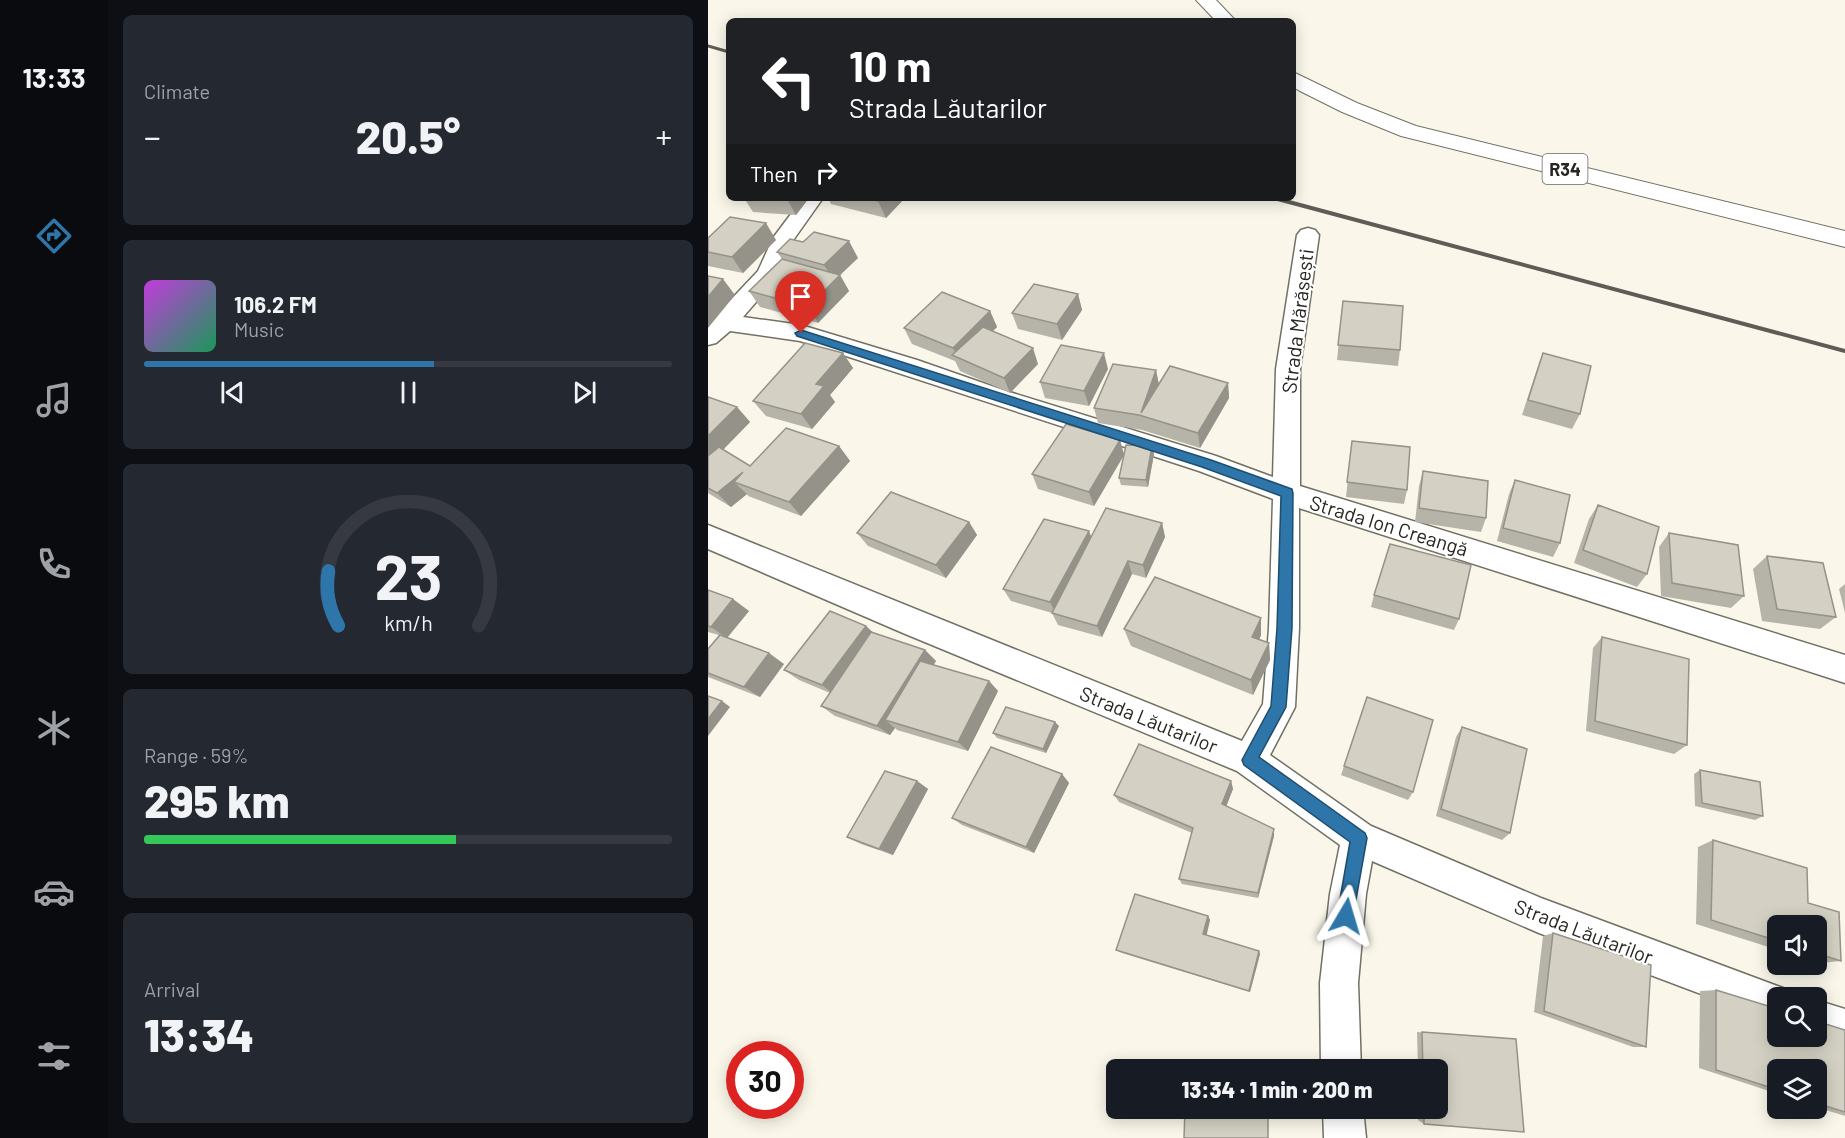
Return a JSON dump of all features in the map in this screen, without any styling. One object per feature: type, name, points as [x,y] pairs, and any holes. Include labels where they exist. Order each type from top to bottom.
[{"type":"main road","points":[[1205,0],[1224,18]]},
{"type":"main road","name":"R34","points":[[1296,80],[1325,98],[1363,116],[1409,131],[1845,239]]},
{"type":"street","points":[[717,330],[768,274],[784,238],[811,201]]},
{"type":"street","name":"Strada Mărășești","points":[[1250,760],[1279,707],[1284,628],[1288,369],[1308,235]]},
{"type":"street","name":"Strada Ion Creangă","points":[[717,330],[801,333],[1004,400],[1207,463],[1287,493],[1845,669]]},
{"type":"street","name":"Strada Lăutarilor","points":[[708,537],[914,624],[1250,760],[1359,838],[1539,915],[1767,1000]]},
{"type":"street","points":[[1341,1059],[1339,983],[1348,894],[1359,838]]},
{"type":"street","points":[[1827,1022],[1845,1028]]},
{"type":"street","points":[[1344,1119],[1345,1138]]},
{"type":"building","points":[[730,217],[766,223],[732,257],[708,252],[708,238]]},
{"type":"building","points":[[814,232],[849,241],[824,265],[777,252],[790,239],[803,242]]},
{"type":"building","points":[[782,259],[840,275],[808,307],[749,291]]},
{"type":"building","points":[[708,276],[723,279],[708,297]]},
{"type":"building","points":[[1034,284],[1078,294],[1057,324],[1012,313]]},
{"type":"building","points":[[942,292],[990,311],[953,348],[904,328]]},
{"type":"building","points":[[1343,301],[1403,306],[1400,350],[1338,345]]},
{"type":"building","points":[[983,327],[1033,348],[1004,378],[952,355]]},
{"type":"building","points":[[805,343],[843,353],[816,384],[824,386],[801,414],[753,401]]},
{"type":"building","points":[[1061,345],[1104,353],[1084,391],[1040,382]]},
{"type":"building","points":[[1543,353],[1591,366],[1580,414],[1528,400]]},
{"type":"building","points":[[1113,364],[1156,370],[1141,413],[1170,366],[1228,383],[1198,433],[1139,415],[1094,408]]},
{"type":"building","points":[[708,397],[737,407],[708,436]]},
{"type":"building","points":[[1066,424],[1120,440],[1089,492],[1032,474]]},
{"type":"building","points":[[786,428],[839,446],[789,502],[734,482],[743,472],[717,493],[708,488],[708,456],[719,447],[750,466]]},
{"type":"building","points":[[1352,441],[1410,447],[1407,490],[1347,482]]},
{"type":"building","points":[[1126,445],[1152,446],[1146,480],[1119,478]]},
{"type":"building","points":[[1423,471],[1488,481],[1486,518],[1419,508]]},
{"type":"building","points":[[1515,480],[1570,495],[1560,543],[1503,528]]},
{"type":"building","points":[[891,492],[969,522],[936,565],[857,533]]},
{"type":"building","points":[[1598,505],[1659,527],[1647,574],[1583,550]]},
{"type":"building","points":[[1106,508],[1162,523],[1143,565],[1128,561],[1097,626],[1052,613]]},
{"type":"building","points":[[1044,519],[1089,531],[1050,602],[1003,589]]},
{"type":"building","points":[[1669,533],[1738,545],[1744,596],[1672,583]]},
{"type":"building","points":[[1390,544],[1471,565],[1459,619],[1374,595]]},
{"type":"building","points":[[1767,556],[1823,563],[1836,617],[1777,609]]},
{"type":"building","points":[[1155,577],[1261,618],[1252,637],[1269,643],[1251,680],[1124,629]]},
{"type":"building","points":[[708,590],[733,599],[711,627],[708,626]]},
{"type":"building","points":[[830,611],[866,626],[822,685],[784,670]]},
{"type":"building","points":[[871,632],[925,650],[877,726],[821,706]]},
{"type":"building","points":[[720,635],[769,653],[744,687],[708,673],[708,649]]},
{"type":"building","points":[[1602,637],[1689,659],[1687,745],[1595,721]]},
{"type":"building","points":[[920,661],[989,681],[958,742],[885,720]]},
{"type":"building","points":[[708,696],[722,701],[708,719]]},
{"type":"building","points":[[1367,697],[1433,720],[1413,792],[1344,766]]},
{"type":"building","points":[[1006,707],[1055,722],[1043,749],[993,733]]},
{"type":"building","points":[[1462,727],[1527,749],[1510,833],[1441,809]]},
{"type":"building","points":[[1139,744],[1231,781],[1222,804],[1274,829],[1258,893],[1179,879],[1193,828],[1114,795]]},
{"type":"building","points":[[991,747],[1062,774],[1026,847],[952,818]]},
{"type":"building","points":[[1700,770],[1760,782],[1763,816],[1702,803]]},
{"type":"building","points":[[885,771],[917,781],[879,849],[847,837]]},
{"type":"building","points":[[1713,840],[1807,868],[1808,903],[1839,912],[1841,961],[1827,957],[1827,915],[1767,915],[1767,938],[1711,920]]},
{"type":"building","points":[[1135,894],[1208,916],[1203,934],[1259,951],[1249,991],[1116,950]]},
{"type":"building","points":[[1553,933],[1651,965],[1646,1047],[1544,1011]]},
{"type":"building","points":[[1716,990],[1767,1006],[1767,1047],[1827,1047],[1827,1024],[1845,1030],[1845,1112],[1827,1106],[1827,1059],[1767,1059],[1767,1086],[1716,1070]]},
{"type":"building","points":[[1422,1032],[1516,1039],[1524,1132],[1424,1124],[1424,1119],[1448,1119],[1448,1059],[1423,1059]]},
{"type":"building","points":[[1185,1119],[1268,1119],[1268,1138],[1184,1138]]},
{"type":"railway","points":[[708,46],[726,51]]},
{"type":"railway","points":[[1285,201],[1845,351]]},
{"type":"route","points":[[801,333],[1207,463],[1287,493],[1284,628],[1279,707],[1250,760],[1359,838],[1346,916]]}]
